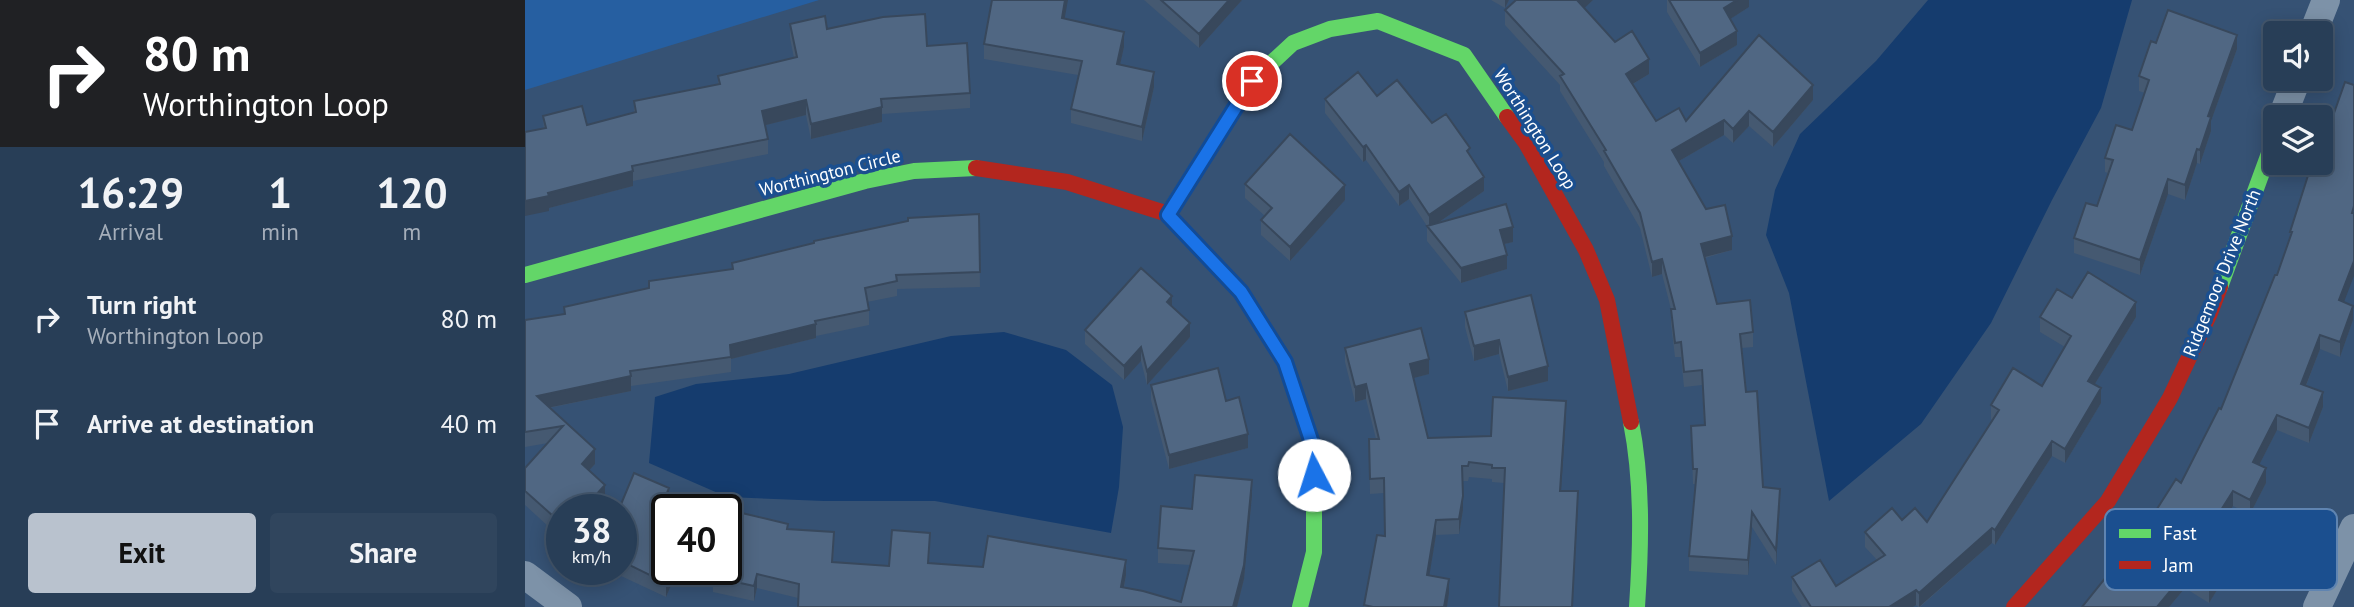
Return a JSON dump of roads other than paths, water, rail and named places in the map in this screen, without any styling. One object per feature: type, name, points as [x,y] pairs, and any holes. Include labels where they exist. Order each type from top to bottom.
[{"type":"street","points":[[2318,21],[2326,0]]},
{"type":"street","name":"Worthington Loop","points":[[1168,215],[1252,81],[1293,43],[1330,29],[1378,21],[1464,55],[1526,143],[1586,250],[1607,300],[1637,452],[1641,551],[1637,607]]},
{"type":"street","name":"Worthington Circle","points":[[525,275],[865,181],[914,171],[981,168],[1067,181],[1168,215],[1241,292],[1285,362],[1290,375],[1314,449],[1314,552],[1300,607]]},
{"type":"street","name":"Ridgemoor Drive North","points":[[2014,607],[2108,502],[2170,398],[2210,313],[2263,169]]},
{"type":"street","points":[[2337,564],[2354,528]]},
{"type":"street","points":[[525,575],[568,607]]},
{"type":"street","points":[[2317,607],[2325,590]]}]
